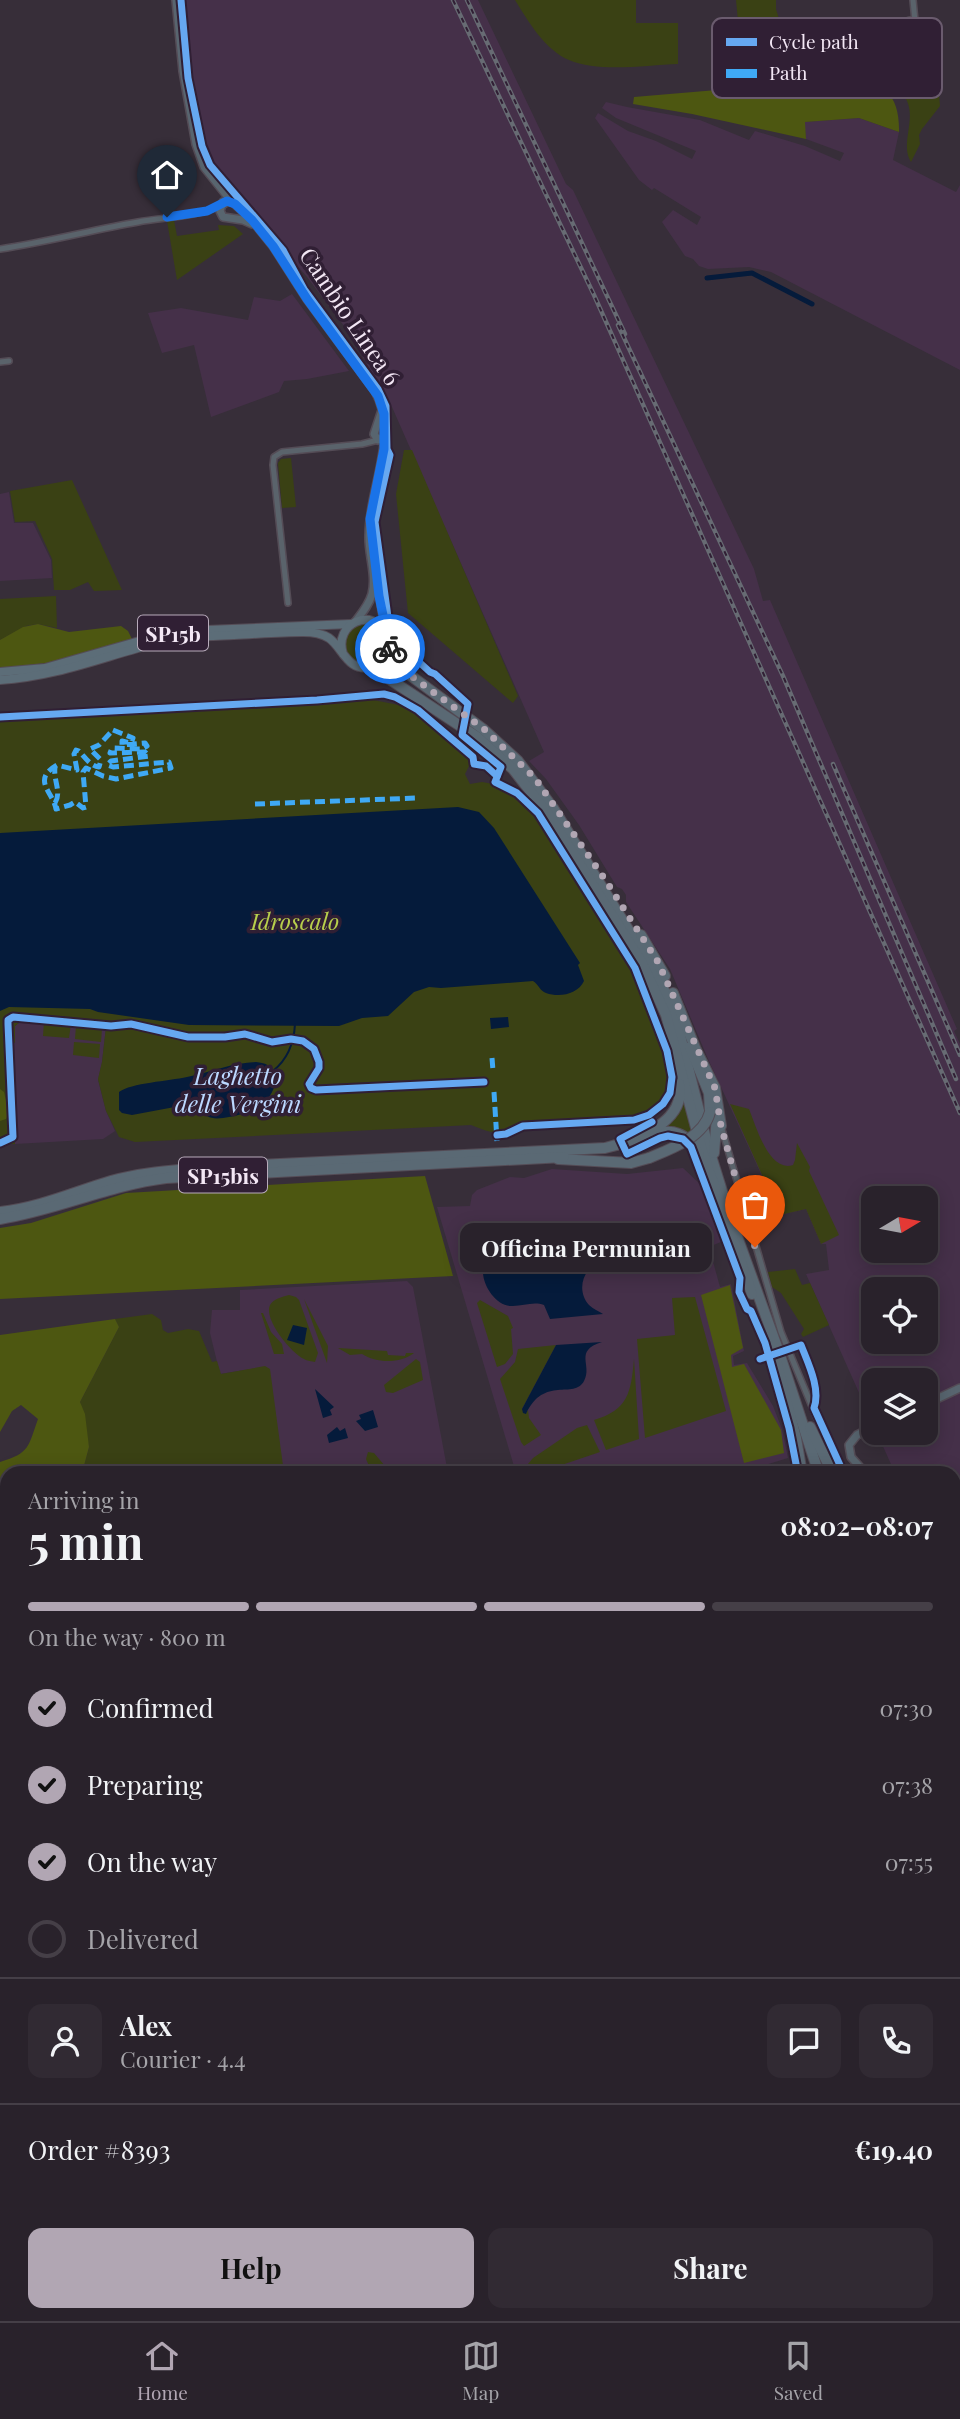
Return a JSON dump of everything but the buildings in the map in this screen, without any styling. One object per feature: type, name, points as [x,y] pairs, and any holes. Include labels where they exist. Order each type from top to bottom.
[{"type":"highway","points":[[387,639],[393,658],[403,670],[484,729],[546,792],[658,962],[679,1006],[693,1060],[721,1126]]},
{"type":"highway","name":"SP15bis","points":[[0,1212],[33,1206],[105,1183],[152,1173],[198,1168],[601,1149],[626,1142],[667,1120],[676,1111],[680,1101],[679,1086],[663,1019],[651,989],[613,918],[548,814],[513,769],[477,737],[371,667]]},
{"type":"highway","points":[[517,761],[553,808],[663,987],[676,1021],[707,1143],[811,1466]]},
{"type":"highway","points":[[613,918],[646,971],[666,1016],[703,1154],[745,1276],[817,1466]]},
{"type":"highway","points":[[714,1109],[714,1149],[728,1209]]},
{"type":"highway","name":"SP15bis","points":[[555,1158],[631,1163],[649,1158],[697,1133],[714,1109]]},
{"type":"highway","name":"SP15bis","points":[[0,1219],[43,1210],[115,1188],[166,1178],[610,1153],[660,1132],[681,1134],[692,1143],[745,1276]]},
{"type":"highway","points":[[778,1359],[801,1466]]},
{"type":"highway","points":[[778,1359],[795,1384],[808,1423],[828,1466]]},
{"type":"main road","points":[[365,620],[374,622],[382,627],[387,639],[385,656],[371,667],[354,665],[343,654],[341,638],[353,623],[365,620]]},
{"type":"main road","name":"SP15b","points":[[0,672],[45,668],[182,631],[353,623]]},
{"type":"main road","name":"SP15b","points":[[0,680],[54,673],[160,642],[187,638],[310,632],[327,637],[343,654]]},
{"type":"street","points":[[176,0],[183,71],[194,134],[204,167],[277,251],[307,299],[372,386],[381,403],[379,436],[383,454],[368,537],[373,589],[368,606],[353,623]]},
{"type":"street","points":[[913,0],[915,18]]},
{"type":"street","points":[[218,185],[222,194],[222,216]]},
{"type":"street","points":[[0,248],[201,212],[226,202],[235,204]]},
{"type":"street","points":[[231,219],[237,215],[235,204]]},
{"type":"street","points":[[201,212],[245,220],[256,226]]},
{"type":"street","points":[[0,362],[9,361]]},
{"type":"street","points":[[288,603],[273,459],[282,452],[362,444],[379,436]]},
{"type":"street","points":[[370,519],[387,639]]},
{"type":"street","points":[[721,1126],[782,1332],[836,1466]]},
{"type":"street","points":[[938,1398],[960,1388]]},
{"type":"street","points":[[858,1466],[852,1460],[849,1448],[854,1437],[861,1433]]},
{"type":"shaded area","points":[[182,0],[478,0],[566,184],[573,190],[754,569],[763,601],[770,600],[957,1029],[954,1031],[960,1044],[960,1466],[892,1466],[882,1445],[938,1445],[938,1368],[861,1368],[861,1397],[806,1274],[829,1270],[826,1244],[821,1244],[806,1209],[780,1215],[670,969],[626,902],[626,895],[617,887],[579,825],[546,779],[529,761],[544,752],[392,407],[347,330],[307,277],[214,169],[203,146],[193,103]]},
{"type":"shaded area","points":[[606,102],[700,120],[749,140],[755,131],[805,146],[840,161],[844,153],[806,139],[804,122],[859,118],[899,132],[893,160],[956,192],[960,185],[960,370],[771,272],[749,267],[708,269],[685,256],[662,222],[673,210],[697,225],[701,217],[639,180],[595,118],[598,113],[628,131],[692,159],[696,151],[616,118],[602,108]]},
{"type":"shaded area","points":[[292,294],[349,371],[284,381],[279,392],[211,417],[194,345],[162,353],[148,313],[181,308],[248,320],[254,297],[280,301]]},
{"type":"shaded area","points":[[9,492],[14,523],[33,523],[51,560],[52,578],[0,581],[0,494]]},
{"type":"shaded area","points":[[24,1019],[106,1027],[98,1080],[106,1111],[115,1131],[103,1139],[15,1144],[11,1047],[15,1042],[15,1026]]},
{"type":"shaded area","points":[[683,1168],[701,1185],[723,1241],[709,1247],[720,1287],[731,1284],[744,1351],[733,1356],[734,1365],[747,1363],[773,1406],[782,1429],[788,1458],[762,1466],[514,1466],[437,1207],[470,1206],[472,1195],[477,1190],[510,1177],[524,1178],[552,1169],[627,1174]]},
{"type":"shaded area","points":[[407,1281],[413,1287],[447,1466],[277,1466],[264,1367],[220,1374],[210,1333],[212,1310],[240,1310],[240,1290]]},
{"type":"green space","points":[[515,0],[636,0],[636,23],[678,23],[678,64],[608,67],[569,60],[545,42]]},
{"type":"green space","points":[[736,0],[776,0],[779,18],[738,18]]},
{"type":"green space","points":[[712,90],[712,98],[892,98],[897,109],[899,132],[859,118],[805,122],[806,139],[633,104],[634,97]]},
{"type":"green space","points":[[905,98],[939,98],[940,106],[922,129],[919,135],[920,144],[911,162],[907,148],[910,116]]},
{"type":"green space","points":[[174,220],[177,236],[219,230],[218,225],[234,226],[243,234],[177,280],[167,221]]},
{"type":"green space","points":[[404,450],[412,450],[518,696],[513,703],[408,613],[396,494]]},
{"type":"green space","points":[[291,458],[296,507],[282,508],[278,463],[281,459]]},
{"type":"green space","points":[[72,480],[122,590],[94,591],[88,582],[70,590],[54,590],[52,559],[35,521],[15,522],[10,491]]},
{"type":"green space","points":[[56,596],[57,628],[38,624],[26,626],[0,640],[0,599]]},
{"type":"green space","points":[[38,624],[69,632],[121,626],[128,631],[132,639],[56,662],[0,668],[0,640],[23,627]]},
{"type":"green space","points":[[365,624],[373,625],[379,630],[384,636],[384,652],[379,658],[373,663],[365,664],[357,663],[351,658],[346,652],[345,644],[346,636],[351,630],[357,625]]},
{"type":"green space","name":"Idroscalo","points":[[368,699],[409,707],[469,757],[470,764],[465,774],[470,784],[482,782],[499,785],[516,795],[535,814],[631,968],[668,1062],[668,1085],[658,1102],[643,1113],[622,1119],[533,1123],[498,1132],[471,1125],[135,1142],[119,1137],[106,1111],[98,1079],[106,1027],[71,1024],[69,1038],[43,1036],[44,1021],[24,1019],[15,1026],[15,1042],[11,1047],[15,1144],[0,1144],[0,720]]},
{"type":"green space","points":[[76,1026],[102,1028],[101,1042],[75,1039]]},
{"type":"green space","points":[[74,1042],[100,1044],[99,1058],[73,1055]]},
{"type":"green space","points":[[0,1089],[4,1092],[9,1113],[6,1119],[0,1121]]},
{"type":"green space","points":[[684,1097],[693,1131],[686,1135],[658,1130],[678,1114]]},
{"type":"green space","points":[[730,1104],[749,1109],[765,1146],[777,1162],[785,1166],[793,1165],[797,1143],[839,1235],[821,1244],[806,1209],[780,1215]]},
{"type":"green space","points":[[425,1176],[453,1276],[0,1299],[0,1228],[31,1223],[126,1193]]},
{"type":"green space","points":[[795,1269],[802,1285],[810,1283],[829,1325],[803,1337],[801,1334],[804,1329],[781,1293],[772,1287],[768,1272]]},
{"type":"green space","points":[[730,1285],[743,1348],[731,1355],[732,1367],[744,1364],[781,1430],[784,1453],[744,1463],[701,1295]]},
{"type":"green space","points":[[289,1295],[299,1300],[318,1353],[315,1362],[299,1356],[280,1335],[271,1319],[271,1303]]},
{"type":"green space","points":[[695,1297],[726,1411],[645,1438],[637,1339],[675,1335],[672,1298]]},
{"type":"green space","points":[[304,1299],[328,1346],[327,1363]]},
{"type":"green space","points":[[480,1300],[508,1316],[513,1328],[513,1354],[505,1364],[497,1367],[477,1303]]},
{"type":"green space","points":[[261,1313],[271,1332],[282,1344],[284,1354],[274,1354]]},
{"type":"green space","points":[[152,1314],[161,1320],[163,1330],[168,1333],[188,1329],[199,1331],[212,1362],[217,1361],[221,1374],[265,1366],[270,1369],[283,1466],[84,1466],[89,1447],[80,1402],[119,1327],[115,1319]]},
{"type":"green space","points":[[115,1319],[119,1327],[80,1402],[85,1414],[89,1447],[84,1466],[0,1466],[0,1462],[23,1452],[38,1419],[21,1405],[12,1411],[0,1432],[0,1335]]},
{"type":"green space","points":[[556,1345],[522,1409],[526,1413],[528,1410],[529,1418],[541,1435],[524,1446],[500,1379],[515,1362],[518,1349]]},
{"type":"green space","points":[[338,1348],[387,1351],[388,1355],[405,1356],[406,1353],[414,1353],[395,1361],[381,1361],[362,1354],[350,1355]]},
{"type":"green space","points":[[416,1359],[420,1362],[423,1380],[393,1393],[386,1392],[384,1385]]},
{"type":"green space","points":[[634,1359],[639,1439],[606,1450],[594,1420],[614,1411],[626,1398]]},
{"type":"green space","points":[[587,1425],[600,1452],[559,1466],[529,1466],[533,1458],[577,1428]]},
{"type":"green space","points":[[368,1452],[374,1453],[385,1466],[369,1466],[366,1459]]},
{"type":"water","name":"Idroscalo","points":[[458,807],[479,812],[494,828],[580,963],[578,965],[584,981],[578,989],[563,995],[551,994],[542,991],[533,981],[429,987],[414,992],[388,1016],[362,1018],[339,1026],[189,1025],[90,1009],[9,1007],[0,1011],[0,833]]},
{"type":"water","points":[[508,1017],[509,1027],[491,1029],[490,1018]]},
{"type":"water","name":"Laghetto delle Vergini","points":[[256,1062],[271,1068],[276,1080],[266,1100],[245,1113],[212,1118],[196,1103],[132,1115],[119,1110],[119,1092],[125,1089]]},
{"type":"water","points":[[641,1238],[646,1244],[641,1256],[603,1260],[591,1267],[584,1279],[582,1285],[585,1299],[603,1314],[550,1319],[544,1305],[505,1305],[491,1294],[485,1283],[485,1250]]},
{"type":"water","points":[[293,1325],[307,1328],[304,1345],[287,1340]]},
{"type":"water","points":[[602,1342],[588,1350],[586,1375],[579,1386],[541,1395],[526,1414],[523,1413],[522,1409],[556,1345]]},
{"type":"water","points":[[315,1389],[334,1407],[330,1410],[332,1415],[323,1418]]},
{"type":"water","points":[[373,1410],[378,1427],[365,1431],[356,1421],[361,1419],[359,1415]]},
{"type":"water","points":[[337,1427],[340,1431],[345,1428],[348,1438],[329,1443],[327,1435]]},
{"type":"waterway","points":[[707,278],[752,273],[812,304]]},
{"type":"waterway","points":[[273,1071],[289,1050],[295,1024]]},
{"type":"railway","points":[[453,0],[594,295],[960,1113]]},
{"type":"railway","points":[[467,0],[625,334]]},
{"type":"railway","points":[[618,325],[783,676],[956,1079]]},
{"type":"railway","points":[[833,764],[960,1055]]},
{"type":"marked path","points":[[113,730],[133,738],[131,743],[122,741],[122,745],[145,743],[147,746],[142,749],[112,748],[110,753],[145,752],[149,756],[111,761],[107,765],[113,767],[169,762],[171,768],[116,779],[86,768],[83,772],[86,807],[83,808],[75,802],[56,809],[44,781],[49,770],[57,765],[77,770],[74,754],[76,750],[90,763],[99,767],[101,760],[90,749],[99,745],[113,730]]},
{"type":"marked path","points":[[55,767],[58,795],[55,803]]},
{"type":"marked path","points":[[255,804],[418,798]]},
{"type":"marked path","points":[[492,1058],[493,1071]]},
{"type":"marked path","points":[[494,1092],[497,1141]]},
{"type":"cycle path","name":"Cambio Linea 6","points":[[181,0],[188,78],[202,146],[210,165],[283,250],[304,289],[378,389],[386,406],[387,449],[390,455],[375,522],[388,617],[396,644],[468,704],[462,735],[501,767],[495,782],[517,793],[538,813],[635,968],[667,1051],[672,1077],[670,1093],[663,1104],[649,1115],[634,1120],[523,1126],[497,1135]]},
{"type":"cycle path","points":[[0,717],[384,694],[418,710],[473,757],[474,764],[486,766],[497,776]]},
{"type":"cycle path","points":[[0,1143],[13,1137],[8,1024],[8,1020],[13,1017],[111,1026],[131,1024],[188,1037],[245,1034],[272,1042],[291,1039],[303,1041],[314,1049],[319,1062],[319,1068],[309,1084],[316,1090],[484,1082]]},
{"type":"cycle path","points":[[652,1122],[620,1139],[627,1154],[668,1136],[683,1139],[691,1147],[740,1278],[739,1292],[765,1343],[789,1428],[796,1466]]},
{"type":"cycle path","points":[[760,1359],[801,1345],[815,1384],[814,1408],[840,1466]]},
{"type":"way so far","points":[[390,649],[403,670],[470,719],[529,771],[546,792],[658,962],[715,1088],[721,1126],[755,1247]]},
{"type":"place","name":"Officina Permunian","points":[[755,1247]]},
{"type":"route","points":[[167,217],[207,211],[227,201],[235,204],[273,246],[307,299],[378,396],[384,414],[384,449],[370,519],[379,596],[390,649]]}]
